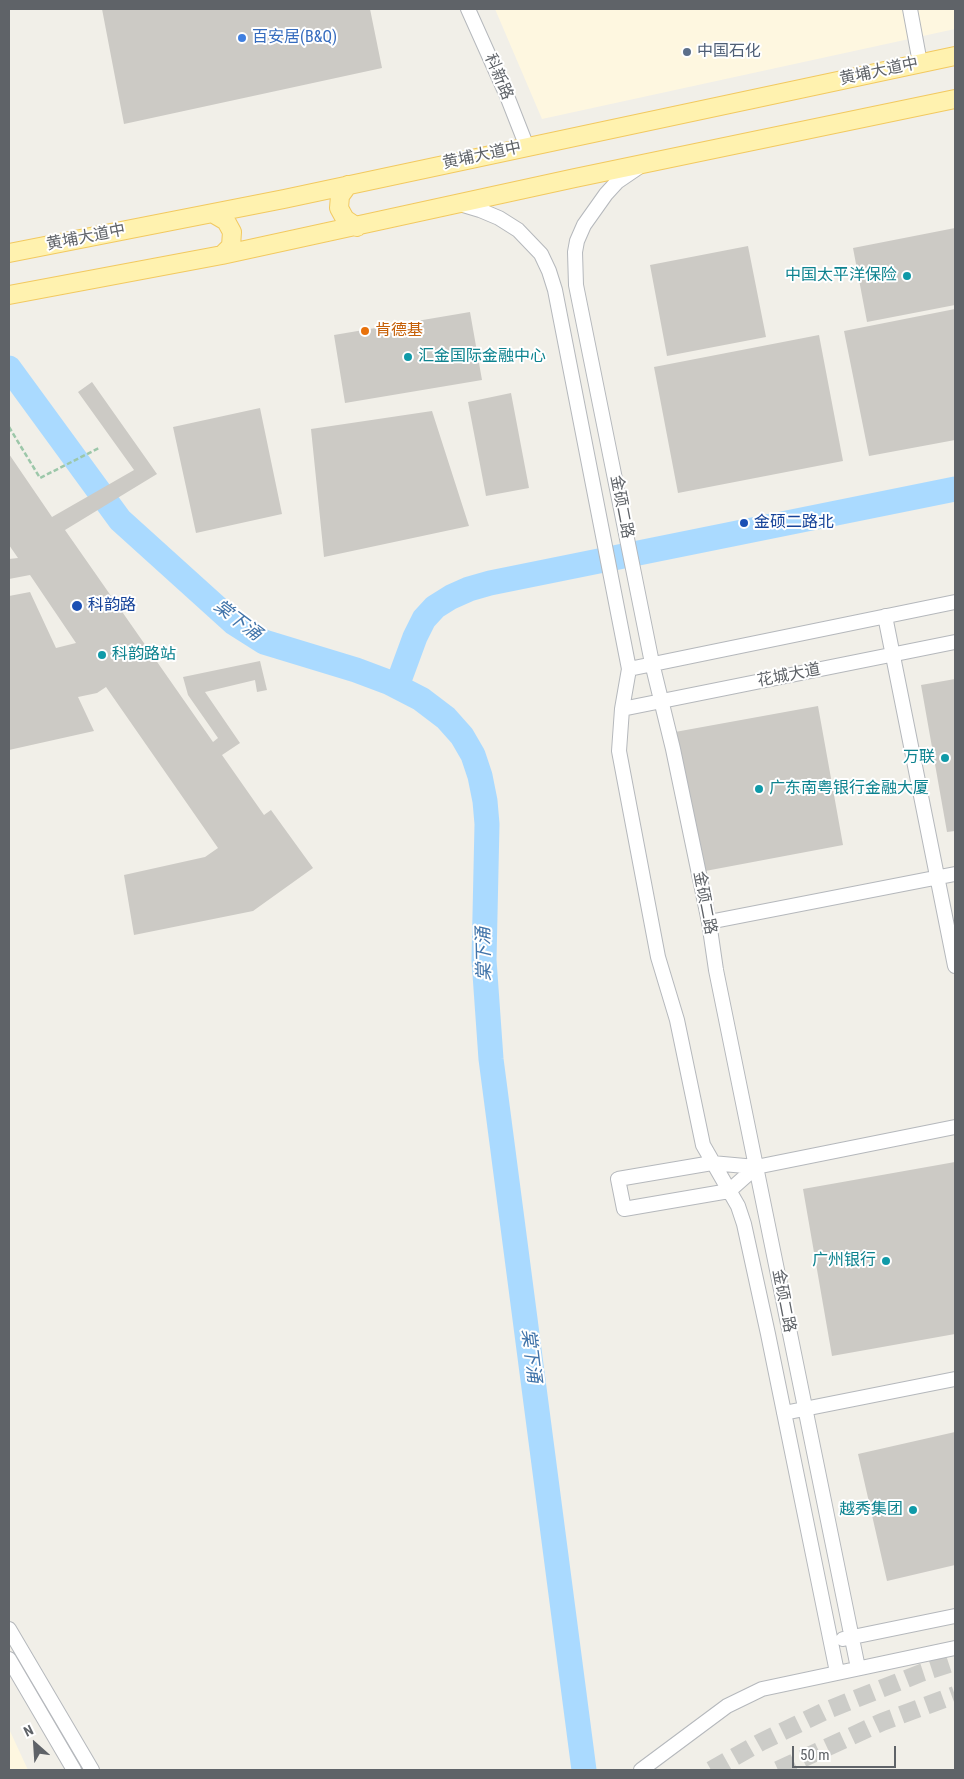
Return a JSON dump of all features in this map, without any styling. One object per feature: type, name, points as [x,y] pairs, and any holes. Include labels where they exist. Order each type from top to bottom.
[{"type":"main road","name":"黄埔大道中","points":[[9,253],[214,214],[955,56]]},
{"type":"main road","points":[[9,295],[222,255],[955,99]]},
{"type":"main road","points":[[348,185],[340,196],[339,208],[346,219],[357,226]]},
{"type":"main road","points":[[214,214],[226,221],[232,232],[231,246],[222,255]]},
{"type":"street","name":"科新路","points":[[468,9],[507,96],[526,147]]},
{"type":"street","points":[[910,9],[920,64]]},
{"type":"street","name":"金硕二路","points":[[644,164],[617,182],[595,208],[584,225],[577,241],[574,261],[576,284],[652,663],[662,701],[709,922],[716,970],[858,1668]]},
{"type":"street","name":"金硕二路","points":[[460,204],[499,218],[518,230],[534,246],[545,262],[555,290],[629,668],[619,740],[620,763],[658,957],[677,1020],[701,1138],[712,1162],[740,1211],[744,1224],[838,1672]]},
{"type":"street","points":[[629,668],[955,602]]},
{"type":"street","points":[[884,616],[955,966]]},
{"type":"street","name":"花城大道","points":[[622,709],[955,642]]},
{"type":"street","points":[[709,922],[955,874]]},
{"type":"street","points":[[756,1167],[728,1191],[624,1209],[618,1179],[712,1162],[756,1167],[955,1127]]},
{"type":"street","points":[[784,1413],[955,1378]]},
{"type":"street","points":[[831,1642],[955,1616]]},
{"type":"street","points":[[9,1629],[92,1770]]},
{"type":"street","points":[[641,1770],[727,1706],[748,1694],[776,1685],[955,1648]]},
{"type":"street","points":[[9,1660],[74,1770]]},
{"type":"path","points":[[9,428],[40,478],[99,448]]},
{"type":"shaded area","points":[[495,9],[955,9],[955,29],[542,119]]},
{"type":"shaded area","points":[[9,1729],[28,1770],[9,1770]]},
{"type":"building","name":"百安居(B&Q)","points":[[102,9],[370,9],[382,68],[124,124]]},
{"type":"building","name":"中国太平洋保险","points":[[955,228],[955,305],[867,322],[853,248]]},
{"type":"building","points":[[748,246],[766,337],[667,356],[650,265]]},
{"type":"building","points":[[955,309],[955,440],[869,456],[844,331]]},
{"type":"building","name":"汇金国际金融中心","points":[[470,312],[482,380],[345,403],[334,335]]},
{"type":"building","points":[[819,335],[843,461],[678,493],[654,367]]},
{"type":"building","name":"科韵路站","points":[[92,382],[157,474],[65,530],[213,742],[218,738],[188,695],[183,677],[260,661],[267,690],[257,692],[255,680],[205,692],[240,743],[222,755],[264,815],[271,810],[313,868],[253,911],[134,935],[124,875],[205,857],[218,848],[106,687],[97,693],[78,697],[94,731],[9,750],[9,596],[30,592],[56,648],[76,643],[30,575],[9,579],[9,559],[18,558],[9,545],[9,454],[52,517],[134,470],[78,392]]},
{"type":"building","points":[[511,393],[529,488],[486,496],[468,402]]},
{"type":"building","points":[[260,408],[282,514],[196,533],[173,427]]},
{"type":"building","points":[[432,411],[469,526],[324,557],[311,429]]},
{"type":"building","name":"万联","points":[[955,679],[955,831],[947,832],[921,685]]},
{"type":"building","name":"广东南粤银行金融大厦","points":[[818,706],[843,845],[700,872],[675,732]]},
{"type":"building","name":"广州银行","points":[[955,1162],[955,1334],[832,1356],[803,1189]]},
{"type":"building","name":"越秀集团","points":[[955,1432],[955,1565],[887,1581],[858,1454]]},
{"type":"waterway","name":"棠下涌","points":[[9,368],[120,520],[234,623],[264,642],[356,670],[388,682],[421,699],[446,718],[462,736],[473,755],[480,776],[487,824],[484,960],[491,1059],[584,1770]]},
{"type":"waterway","points":[[397,686],[415,637],[424,619],[435,607],[469,589],[490,583],[955,489]]},
{"type":"tunnel","points":[[711,1770],[761,1742],[825,1711],[921,1673],[955,1662]]},
{"type":"tunnel","points":[[778,1770],[882,1722],[955,1695]]},
{"type":"place","name":"百安居(B&Q)","points":[[242,38]]},
{"type":"place","name":"中国石化","points":[[687,52]]},
{"type":"place","name":"中国太平洋保险","points":[[907,276]]},
{"type":"place","name":"肯德基","points":[[365,331]]},
{"type":"place","name":"汇金国际金融中心","points":[[408,357]]},
{"type":"place","name":"金硕二路北","points":[[744,523]]},
{"type":"place","name":"科韵路","points":[[77,606]]},
{"type":"place","name":"科韵路站","points":[[102,655]]},
{"type":"place","name":"万联","points":[[945,758]]},
{"type":"place","name":"广东南粤银行金融大厦","points":[[759,789]]},
{"type":"place","name":"广州银行","points":[[886,1261]]},
{"type":"place","name":"越秀集团","points":[[913,1510]]}]
